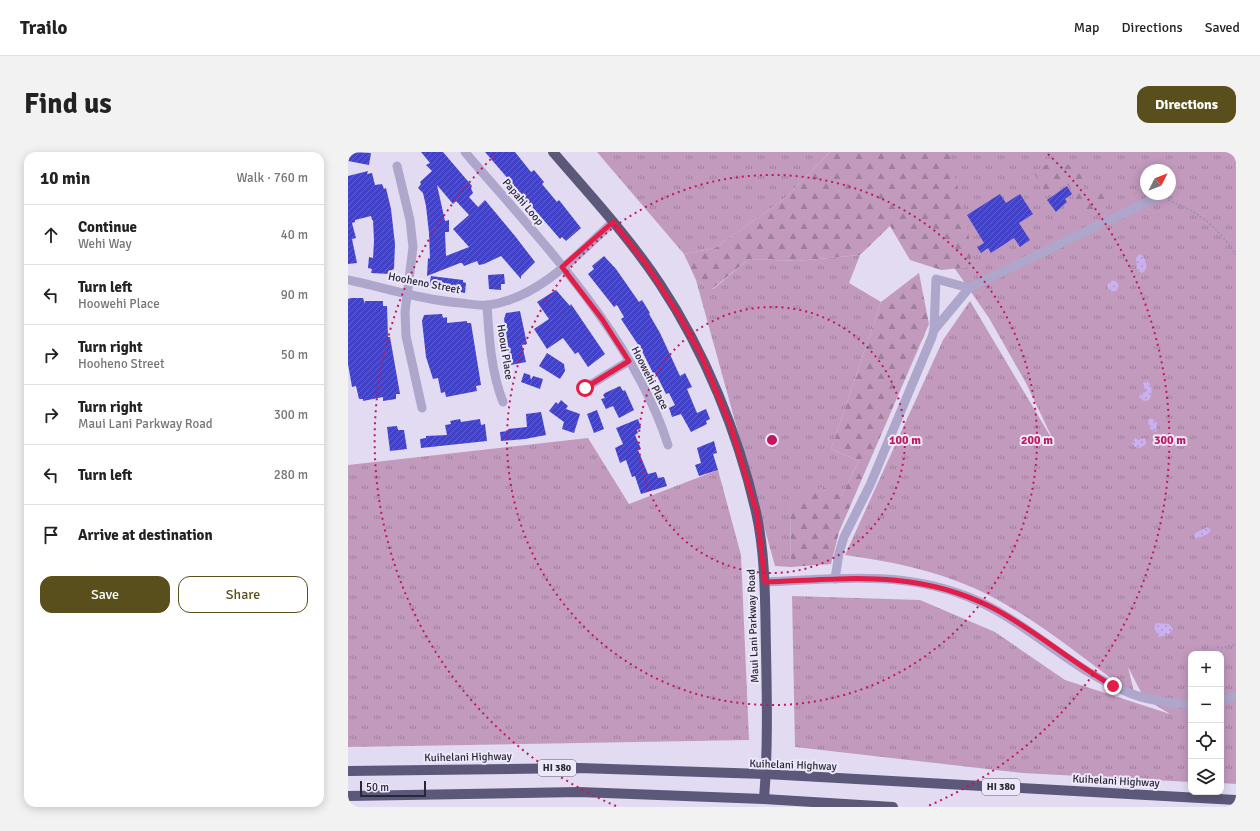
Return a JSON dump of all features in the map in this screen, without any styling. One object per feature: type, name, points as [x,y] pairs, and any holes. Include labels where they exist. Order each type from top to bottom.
[{"type":"main road","name":"Maui Lani Parkway Road","points":[[553,152],[613,222],[646,264],[680,317],[701,355],[728,419],[757,513],[765,582],[766,774],[764,803]]},
{"type":"main road","name":"Kuihelani Highway","points":[[348,771],[580,768],[766,774],[1236,800]]},
{"type":"main road","name":"HI 380","points":[[348,796],[579,792],[764,803],[893,807]]},
{"type":"street","name":"Papahi Loop","points":[[465,152],[562,267]]},
{"type":"street","points":[[397,166],[410,220],[413,247],[407,293],[406,336],[422,408]]},
{"type":"street","points":[[835,579],[839,553],[844,537],[870,486],[934,330],[969,288],[1151,200]]},
{"type":"street","name":"Hooheno Street","points":[[348,280],[443,302],[487,305],[522,295],[539,285],[562,267],[613,222]]},
{"type":"street","name":"Hoowehi Place","points":[[562,267],[602,319],[629,361],[653,409],[668,444]]},
{"type":"street","points":[[934,330],[936,279],[969,288]]},
{"type":"street","name":"Hooui Place","points":[[487,305],[494,368],[503,402]]},
{"type":"street","points":[[585,388],[629,361]]},
{"type":"street","points":[[765,582],[879,578],[908,580],[965,595],[1012,619],[1113,686],[1152,700],[1188,705]]},
{"type":"street","points":[[1224,699],[1236,696]]},
{"type":"path","points":[[1169,200],[1181,205],[1214,226],[1236,255]]},
{"type":"path","points":[[1217,647],[1224,648],[1236,644]]},
{"type":"green space","points":[[597,152],[830,152],[784,199],[715,248],[684,254]]},
{"type":"green space","points":[[830,152],[949,152],[968,229],[972,267],[941,270],[910,260],[890,226],[860,255],[797,261],[749,259],[712,289],[696,280],[684,254],[715,248],[784,199]]},
{"type":"green space","points":[[895,152],[1236,152],[1236,784],[1224,783],[1224,651],[1188,651],[1188,782],[1023,773],[795,747],[792,596],[920,600],[995,632],[1065,680],[1170,714],[1144,698],[1128,667],[1135,696],[1016,610],[995,598],[974,588],[927,571],[878,560],[845,555],[943,340],[970,301],[1055,444],[1026,383],[989,318],[922,221]]},
{"type":"green space","points":[[1059,160],[1072,167],[1083,177],[1084,191],[1093,194],[1099,192],[1109,196],[1110,203],[1096,213],[1074,210],[1073,192],[1067,184],[1047,195],[1034,173],[1043,166]]},
{"type":"green space","points":[[860,255],[849,283],[881,302],[831,449],[859,461],[841,496],[790,505],[791,567],[775,566],[696,280],[713,289],[749,259],[797,261]]},
{"type":"green space","points":[[919,273],[929,324],[839,532],[831,564],[791,567],[790,505],[822,487],[841,496],[859,461],[831,449],[881,302]]},
{"type":"green space","points":[[588,438],[629,504],[718,470],[741,555],[749,740],[348,747],[348,465]]},
{"type":"sand","points":[[1140,254],[1145,260],[1146,265],[1146,270],[1142,273],[1137,270],[1136,258]]},
{"type":"sand","points":[[1111,281],[1115,281],[1117,282],[1117,290],[1111,291],[1108,288],[1108,284]]},
{"type":"sand","points":[[1146,380],[1150,384],[1152,392],[1149,400],[1144,401],[1139,397],[1141,393],[1146,392],[1143,383]]},
{"type":"sand","points":[[1149,419],[1153,419],[1157,423],[1156,432],[1152,431],[1150,428],[1148,424]]},
{"type":"sand","points":[[1135,438],[1138,440],[1145,438],[1146,444],[1140,448],[1135,447],[1132,443]]},
{"type":"sand","points":[[1208,527],[1211,530],[1208,534],[1196,539],[1193,534]]},
{"type":"sand","points":[[1156,623],[1169,624],[1173,629],[1169,634],[1159,637],[1154,628]]},
{"type":"building","points":[[350,152],[371,153],[369,165],[348,161]]},
{"type":"building","points":[[421,152],[443,152],[472,186],[471,188],[473,193],[469,197],[478,207],[485,200],[515,236],[535,262],[521,276],[521,279],[501,256],[479,265],[477,261],[464,266],[460,263],[427,276],[428,258],[430,259],[429,233],[423,193],[418,188],[421,184],[420,182],[432,171],[426,165],[430,163]],"holes":[[[437,185],[453,204],[456,201],[469,215],[453,229],[469,247],[446,256],[445,232],[449,232],[449,220],[445,221]]]},
{"type":"building","points":[[485,152],[515,152],[531,172],[534,170],[544,182],[542,184],[557,202],[559,200],[581,228],[566,241],[562,237],[560,239]]},
{"type":"building","points":[[368,171],[367,174],[372,173],[375,185],[382,184],[384,189],[386,188],[391,209],[395,244],[394,269],[390,271],[390,274],[371,273],[372,269],[368,268],[369,257],[373,258],[374,241],[373,220],[371,216],[355,220],[355,222],[352,223],[356,238],[352,239],[357,263],[348,264],[348,176]]},
{"type":"building","points":[[1067,186],[1072,194],[1065,199],[1067,202],[1056,212],[1047,200]]},
{"type":"building","points":[[1000,194],[1006,203],[1020,194],[1033,214],[1019,223],[1030,240],[1020,247],[1014,238],[991,253],[988,248],[981,253],[977,247],[984,243],[967,215]]},
{"type":"building","points":[[604,256],[616,269],[639,302],[642,300],[650,313],[649,314],[660,333],[680,376],[685,373],[692,387],[687,389],[697,413],[706,409],[710,419],[706,421],[707,424],[691,432],[681,414],[672,417],[669,408],[675,405],[669,393],[666,394],[657,376],[655,377],[641,349],[621,319],[624,317],[617,305],[614,307],[588,274],[594,269],[592,266]]},
{"type":"building","points":[[504,274],[505,284],[501,284],[501,290],[489,289],[488,275]]},
{"type":"building","points":[[431,276],[463,280],[463,282],[466,283],[465,293],[429,286]]},
{"type":"building","points":[[556,290],[570,306],[571,304],[605,354],[588,367],[578,352],[575,354],[563,338],[547,349],[534,329],[549,319],[537,302]]},
{"type":"building","points":[[363,298],[365,304],[365,301],[383,301],[383,306],[387,306],[388,337],[390,337],[400,394],[396,394],[396,399],[383,401],[383,397],[363,401],[363,399],[359,399],[356,386],[352,387],[348,364],[348,299]]},
{"type":"building","points":[[520,311],[527,344],[522,345],[526,362],[511,365],[504,319],[506,313]]},
{"type":"building","points":[[442,314],[443,318],[447,317],[447,323],[467,321],[467,323],[471,323],[481,385],[476,386],[477,391],[446,397],[445,392],[441,393],[438,378],[433,379],[426,357],[422,321],[424,315]]},
{"type":"building","points":[[547,353],[564,364],[565,371],[560,379],[539,366]]},
{"type":"building","points":[[524,373],[530,375],[531,380],[533,376],[543,379],[540,389],[521,382]]},
{"type":"building","points":[[620,386],[623,391],[625,390],[634,410],[619,418],[613,406],[606,409],[601,399],[605,398],[603,395],[605,393]]},
{"type":"building","points":[[561,400],[568,406],[566,409],[580,414],[574,433],[562,429],[564,422],[549,411],[556,402],[558,404]]},
{"type":"building","points":[[597,410],[604,429],[594,433],[587,414]]},
{"type":"building","points":[[541,412],[546,435],[501,441],[500,432],[508,431],[508,429],[527,427],[526,414]]},
{"type":"building","points":[[460,419],[461,422],[480,419],[481,425],[485,424],[487,441],[421,448],[420,439],[426,438],[426,436],[447,435],[445,425],[451,424],[450,421]]},
{"type":"building","points":[[638,419],[641,428],[637,430],[638,433],[635,435],[641,449],[638,450],[648,474],[656,472],[658,478],[664,477],[667,486],[641,494],[635,476],[632,477],[626,460],[620,463],[615,448],[623,444],[616,428]]},
{"type":"building","points":[[397,426],[398,430],[404,430],[407,449],[390,451],[387,427]]},
{"type":"building","points":[[714,441],[717,453],[713,454],[718,470],[699,476],[695,465],[701,463],[697,448]]},
{"type":"route","points":[[585,388],[629,361],[602,319],[562,267],[613,222],[661,286],[701,355],[731,427],[757,513],[765,582],[879,578],[908,580],[939,587],[965,595],[991,607],[1012,619],[1113,686]]}]
